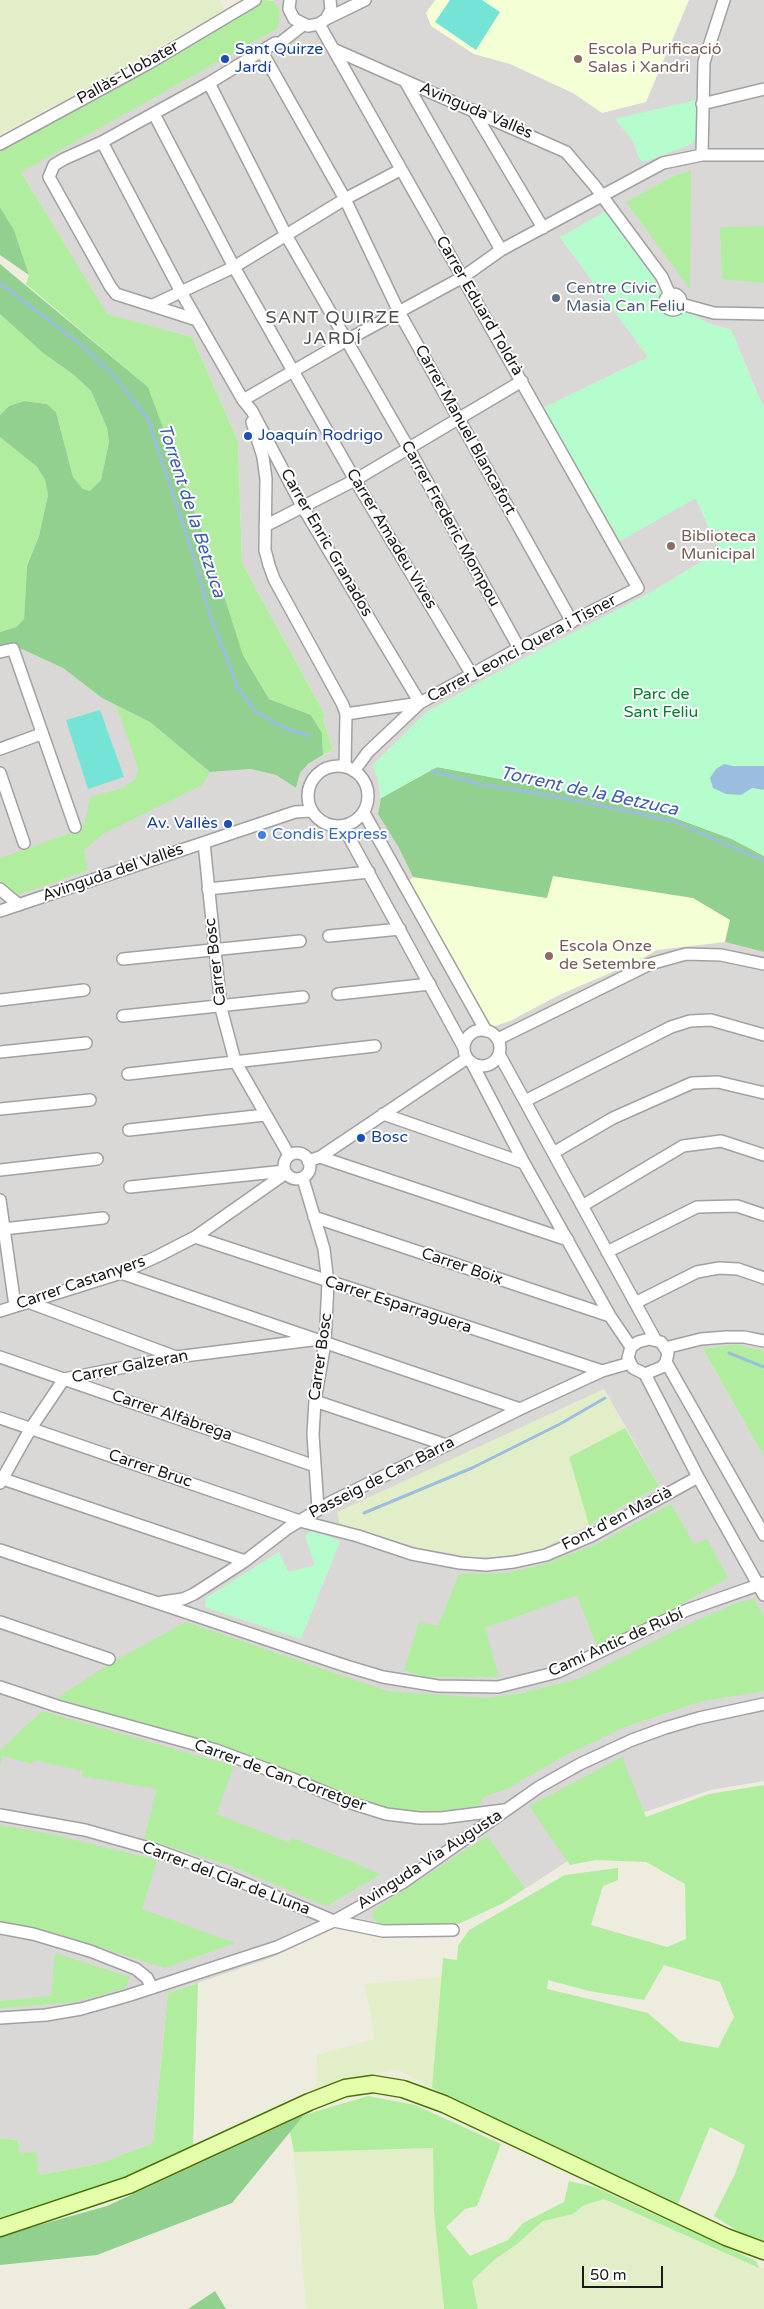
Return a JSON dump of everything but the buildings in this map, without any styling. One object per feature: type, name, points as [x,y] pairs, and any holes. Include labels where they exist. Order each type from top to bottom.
[{"type":"main road","points":[[0,2228],[120,2189],[316,2099],[345,2088],[373,2084],[402,2089],[444,2104],[731,2239],[764,2251]]},
{"type":"street","name":"Pallàs-Llobater","points":[[0,144],[149,63],[255,0]]},
{"type":"street","points":[[323,22],[330,10],[330,0]]},
{"type":"street","points":[[275,43],[280,43],[303,25],[323,22],[364,0]]},
{"type":"street","points":[[702,155],[704,62],[724,0]]},
{"type":"street","points":[[288,4],[303,25]]},
{"type":"street","points":[[197,320],[124,297],[110,286],[49,177],[54,164],[102,142],[154,114],[275,43],[284,32],[288,4]]},
{"type":"street","name":"Carrer Eduard Toldrà","points":[[323,22],[333,49],[400,170],[463,277],[638,588]]},
{"type":"street","name":"Avinguda Vallès","points":[[333,49],[566,152],[602,196],[662,277],[670,295],[665,302],[668,308],[677,309],[681,304],[714,313],[764,314]]},
{"type":"street","name":"Carrer Manuel Blancafort","points":[[262,52],[345,199],[399,312],[572,622]]},
{"type":"street","points":[[405,81],[501,250]]},
{"type":"street","name":"Carrer Frederic Mompou","points":[[209,83],[286,235],[409,449],[519,648]]},
{"type":"street","points":[[702,104],[764,89]]},
{"type":"street","points":[[473,110],[543,228]]},
{"type":"street","name":"Carrer Amadeu Vives","points":[[154,114],[234,267],[355,480],[472,675]]},
{"type":"street","name":"Carrer Enric Granados","points":[[102,142],[181,292],[243,400],[252,411],[302,506],[420,703]]},
{"type":"street","points":[[349,769],[346,714],[336,691],[274,580],[265,550],[267,500],[263,457],[255,428],[243,400],[347,340],[463,277],[501,250],[663,163],[702,155],[764,155]]},
{"type":"street","points":[[153,305],[234,267],[345,199],[400,170]]},
{"type":"street","points":[[265,526],[355,480],[522,381]]},
{"type":"street","name":"Carrer Leonci Quera i Tisner","points":[[346,714],[420,703],[519,648],[638,588]]},
{"type":"street","points":[[0,652],[13,649],[40,734],[74,827]]},
{"type":"street","points":[[349,769],[420,703]]},
{"type":"street","points":[[0,749],[40,734]]},
{"type":"street","points":[[325,769],[349,769],[364,780],[367,788],[369,796],[364,812],[358,819],[343,826],[325,823],[312,812],[308,792],[314,779],[325,769]]},
{"type":"street","points":[[0,773],[24,843]]},
{"type":"street","name":"Avinguda del Vallès","points":[[0,912],[295,812],[312,812]]},
{"type":"street","points":[[364,812],[486,1031],[498,1039]]},
{"type":"street","points":[[343,826],[400,928],[524,1163],[610,1316],[631,1347]]},
{"type":"street","name":"Carrer Bosc","points":[[204,843],[221,1005],[235,1061],[289,1155]]},
{"type":"street","points":[[208,889],[369,872]]},
{"type":"street","points":[[0,889],[19,905]]},
{"type":"street","points":[[330,936],[400,928]]},
{"type":"street","points":[[123,959],[215,948],[300,941]]},
{"type":"street","points":[[498,1039],[650,964],[686,954],[720,955],[764,964]]},
{"type":"street","points":[[338,994],[430,984]]},
{"type":"street","points":[[0,1000],[84,990]]},
{"type":"street","points":[[123,1016],[303,997]]},
{"type":"street","points":[[525,1101],[671,1027],[690,1021],[711,1020],[764,1035]]},
{"type":"street","points":[[468,1057],[465,1040],[472,1032],[486,1031]]},
{"type":"street","points":[[498,1039],[499,1054],[607,1252],[637,1302],[655,1339]]},
{"type":"street","points":[[0,1052],[86,1043]]},
{"type":"street","points":[[128,1074],[375,1046]]},
{"type":"street","points":[[468,1057],[487,1066],[496,1060],[499,1054]]},
{"type":"street","points":[[468,1057],[314,1159],[303,1179],[296,1179],[286,1172],[283,1165],[289,1155],[296,1153],[314,1159],[568,1240]]},
{"type":"street","points":[[553,1153],[613,1118],[692,1083],[718,1082],[764,1093]]},
{"type":"street","points":[[0,1109],[90,1100]]},
{"type":"street","points":[[383,1114],[524,1163]]},
{"type":"street","points":[[129,1130],[265,1115]]},
{"type":"street","points":[[582,1206],[683,1146],[721,1141],[764,1155]]},
{"type":"street","points":[[0,1170],[97,1158]]},
{"type":"street","points":[[130,1187],[286,1172]]},
{"type":"street","name":"Carrer Castanyers","points":[[0,1311],[122,1273],[195,1237],[286,1172]]},
{"type":"street","name":"Carrer Bosc","points":[[303,1179],[324,1249],[328,1283],[313,1434],[318,1509]]},
{"type":"street","points":[[0,1200],[3,1249],[15,1306]]},
{"type":"street","points":[[607,1252],[698,1207],[737,1206],[764,1215]]},
{"type":"street","name":"Carrer Boix","points":[[314,1217],[610,1316]]},
{"type":"street","points":[[3,1229],[103,1218]]},
{"type":"street","name":"Carrer Esparraguera","points":[[195,1237],[328,1283],[602,1372]]},
{"type":"street","points":[[637,1302],[697,1272],[719,1268],[738,1269],[764,1278]]},
{"type":"street","points":[[122,1273],[321,1341]]},
{"type":"street","points":[[28,1302],[176,1357]]},
{"type":"street","points":[[665,1348],[701,1339],[726,1337],[744,1337],[764,1341]]},
{"type":"street","points":[[645,1374],[662,1367],[666,1362],[668,1353],[661,1342],[655,1339],[638,1342],[631,1347],[628,1358],[630,1363],[633,1368],[645,1374],[698,1477],[762,1588]]},
{"type":"street","name":"Carrer Galzeran","points":[[0,1480],[31,1428],[64,1379],[176,1357],[321,1341],[520,1409]]},
{"type":"street","name":"Carrer Alfàbrega","points":[[0,1357],[315,1466]]},
{"type":"street","points":[[666,1362],[764,1535]]},
{"type":"street","name":"Passeig de Can Barra","points":[[144,1598],[164,1602],[183,1600],[318,1509],[520,1409],[602,1372],[630,1363]]},
{"type":"street","points":[[315,1401],[446,1445]]},
{"type":"street","name":"Carrer Bruc","points":[[0,1418],[300,1521]]},
{"type":"street","name":"Font d'en Macià","points":[[300,1521],[358,1536],[412,1554],[460,1563],[486,1565],[514,1562],[546,1554],[591,1536],[698,1477]]},
{"type":"street","points":[[0,1480],[245,1560]]},
{"type":"street","points":[[0,1550],[144,1598]]},
{"type":"street","points":[[202,1588],[197,1596],[196,1607],[205,1618]]},
{"type":"street","name":"Camí Antic de Rubí","points":[[144,1598],[383,1677],[438,1686],[498,1686],[558,1672],[688,1610],[762,1588]]},
{"type":"street","points":[[0,1622],[109,1659]]},
{"type":"street","name":"Carrer de Can Corretger","points":[[0,1687],[58,1706],[216,1750],[293,1778],[348,1802],[386,1814],[419,1818],[441,1818],[506,1810]]},
{"type":"street","name":"Avinguda Via Augusta","points":[[0,2018],[46,2015],[81,2009],[277,1947],[334,1921],[402,1883],[559,1775],[632,1740],[699,1718],[764,1704]]},
{"type":"street","name":"Carrer del Clar de Lluna","points":[[0,1815],[85,1830],[156,1850],[241,1881],[334,1921],[383,1931],[453,1930]]},
{"type":"street","points":[[0,1928],[33,1934],[90,1951],[136,1969],[146,1978],[152,1988]]},
{"type":"shaded area","points":[[0,0],[220,0],[224,10],[104,79],[0,134]]},
{"type":"shaded area","points":[[271,0],[764,0],[764,409],[731,330],[707,323],[685,310],[666,293],[560,237],[648,357],[696,498],[719,551],[650,593],[498,672],[427,712],[373,765],[378,779],[381,798],[378,814],[399,848],[413,877],[547,898],[764,952],[764,1351],[736,1344],[703,1349],[764,1457],[764,1781],[711,1790],[642,1813],[503,1903],[458,1924],[398,1927],[357,1918],[273,1957],[168,1993],[153,2143],[97,2164],[39,2175],[20,2153],[18,2140],[0,2138],[0,647],[13,645],[63,668],[102,698],[150,722],[210,772],[251,769],[276,775],[296,788],[300,773],[308,764],[333,750],[323,720],[325,715],[242,563],[238,441],[192,337],[107,315],[21,172],[274,1]],"holes":[[[604,1389],[659,1486],[539,1550],[504,1556],[471,1557],[416,1547],[339,1523]]]},
{"type":"shaded area","name":"Escola Purificació Salas i Xandri","points":[[435,0],[689,0],[646,102],[602,113],[573,93],[510,64],[474,54],[431,26],[426,13]]},
{"type":"shaded area","points":[[450,0],[482,0],[500,12],[476,50],[435,22]]},
{"type":"shaded area","points":[[100,710],[124,777],[88,789],[66,720]]},
{"type":"shaded area","points":[[724,764],[733,766],[764,766],[764,790],[752,788],[741,795],[726,794],[713,788],[710,778],[716,769]]},
{"type":"shaded area","name":"Escola Onze de Setembre","points":[[553,876],[693,898],[730,920],[725,942],[657,950],[636,962],[561,994],[510,1021],[492,1027],[409,881],[413,877],[547,898]]},
{"type":"shaded area","points":[[604,1389],[625,1428],[569,1457],[589,1525],[539,1550],[504,1556],[471,1557],[416,1547],[339,1523],[337,1512]]},
{"type":"shaded area","points":[[441,1977],[432,2088],[396,2069],[316,2089],[317,2055],[375,2039],[365,1984]]},
{"type":"shaded area","points":[[433,2148],[434,2211],[444,2309],[306,2309],[294,2152]]},
{"type":"shaded area","points":[[604,2199],[759,2268],[764,2268],[764,2309],[478,2309],[472,2281],[494,2260],[517,2244],[543,2221],[573,2214],[584,2205]]},
{"type":"green space","points":[[263,0],[274,1],[280,11],[278,28],[21,172],[107,314],[192,337],[238,441],[242,563],[325,715],[323,720],[333,750],[323,755],[322,733],[311,715],[269,699],[243,655],[214,564],[148,387],[26,284],[29,275],[14,230],[0,207],[0,151]]},
{"type":"green space","points":[[696,100],[696,135],[692,144],[643,162],[639,158],[633,141],[615,119]]},
{"type":"green space","points":[[691,170],[690,289],[626,202],[670,178]]},
{"type":"green space","points":[[0,207],[14,230],[29,275],[0,255]]},
{"type":"green space","name":"Parc de Sant Feliu","points":[[606,211],[666,293],[685,310],[707,323],[731,330],[764,409],[764,856],[732,839],[640,805],[437,767],[381,798],[378,779],[373,765],[427,712],[498,672],[650,593],[719,551],[696,498],[620,541],[543,408],[648,357],[560,237]]},
{"type":"green space","points":[[764,226],[764,283],[722,279],[720,227]]},
{"type":"green space","points":[[0,264],[148,387],[214,564],[243,655],[269,699],[311,715],[322,733],[323,755],[308,764],[300,773],[296,788],[276,775],[251,769],[210,772],[150,722],[102,698],[63,668],[13,645],[0,647],[0,632],[16,627],[24,619],[27,566],[39,536],[48,495],[45,480],[37,467],[0,437],[0,415],[9,406],[24,401],[47,404],[56,412],[73,477],[83,489],[90,491],[101,480],[109,442],[107,428],[91,391],[74,375],[43,353],[0,314]]},
{"type":"green space","points":[[0,314],[43,353],[74,375],[91,391],[107,428],[109,442],[101,480],[91,492],[83,489],[73,477],[56,412],[47,404],[24,401],[9,406],[0,415]]},
{"type":"green space","points":[[0,437],[37,467],[45,480],[48,495],[39,536],[27,566],[24,619],[16,627],[0,632]]},
{"type":"green space","points":[[116,705],[150,722],[210,772],[202,785],[103,834],[84,850],[88,870],[18,895],[0,880],[0,858],[76,831],[84,825],[90,797],[123,788],[136,778],[138,768]]},
{"type":"green space","points":[[437,767],[640,805],[732,839],[764,856],[764,952],[725,942],[730,920],[693,898],[553,876],[547,898],[413,877],[399,848],[378,814],[381,798]]},
{"type":"green space","points":[[736,1344],[764,1351],[764,1457],[703,1349]]},
{"type":"green space","points":[[625,1428],[659,1486],[589,1525],[569,1457]]},
{"type":"green space","points":[[671,1504],[694,1544],[707,1539],[728,1578],[665,1613],[597,1646],[577,1595],[485,1628],[499,1677],[425,1677],[404,1670],[419,1622],[438,1626],[459,1574],[506,1573],[545,1564],[599,1543]]},
{"type":"green space","points":[[313,1530],[340,1541],[301,1639],[205,1607],[206,1598],[279,1552],[288,1572],[315,1565],[305,1536]]},
{"type":"green space","points":[[754,1598],[764,1618],[764,1691],[702,1701],[625,1727],[564,1756],[507,1789],[483,1797],[479,1806],[438,1811],[399,1810],[378,1805],[203,1740],[57,1698],[116,1660],[186,1622],[387,1691],[486,1698],[522,1693],[581,1678],[682,1627],[737,1603]]},
{"type":"green space","points":[[42,1711],[234,1766],[216,1814],[288,1842],[293,1838],[381,1874],[326,1906],[229,1865],[144,1839],[157,1789],[82,1776],[82,1771],[35,1760],[32,1764],[2,1756],[0,1768],[0,1750]]},
{"type":"green space","points":[[622,1757],[646,1817],[709,1794],[764,1785],[764,2241],[744,2235],[714,2216],[735,2174],[745,2145],[710,2127],[678,2204],[432,2088],[443,1958],[457,1960],[458,1946],[469,1930],[565,1875],[618,1868],[618,1880],[603,1886],[591,1925],[667,1947],[686,1939],[685,1884],[646,1862],[596,1860],[570,1865],[529,1806]],"holes":[[[664,1965],[720,1982],[734,2017],[718,2048],[680,2041],[648,2013],[547,1989],[548,1980],[589,1991],[644,2000]]]},
{"type":"green space","points":[[0,1825],[55,1835],[157,1860],[142,1909],[235,1943],[165,1968],[87,1943],[0,1921]]},
{"type":"green space","points":[[487,1836],[525,1888],[503,1903],[458,1924],[398,1927],[377,1922],[372,1916],[375,1909]]},
{"type":"green space","points":[[55,1953],[130,1977],[129,1981],[125,1988],[76,2002],[0,2008],[0,2001],[51,1996]]},
{"type":"green space","points":[[198,1983],[193,2145],[129,2175],[13,2216],[0,2218],[0,2138],[18,2140],[20,2153],[36,2152],[39,2175],[97,2164],[153,2143],[168,1993]]},
{"type":"green space","points":[[368,2096],[415,2105],[501,2144],[477,2206],[465,2209],[446,2227],[470,2256],[508,2240],[523,2223],[564,2202],[569,2181],[595,2187],[756,2261],[759,2268],[604,2199],[584,2205],[573,2214],[543,2221],[517,2244],[494,2260],[472,2281],[478,2309],[444,2309],[434,2211],[433,2148],[294,2152],[290,2132],[304,2115]]},
{"type":"green space","points":[[304,2115],[232,2203],[97,2255],[0,2265],[0,2236],[107,2206]]},
{"type":"green space","points":[[215,2291],[226,2309],[188,2309]]},
{"type":"waterway","name":"Torrent de la Betzuca","points":[[0,283],[84,347],[116,378],[148,419],[197,567],[209,612],[238,688],[255,711],[285,728],[310,736]]},
{"type":"waterway","name":"Torrent de la Betzuca","points":[[432,771],[479,784],[558,797],[673,821],[764,861]]},
{"type":"waterway","points":[[729,1353],[764,1367]]},
{"type":"waterway","points":[[364,1513],[472,1468],[560,1424],[605,1398]]},
{"type":"place","name":"Sant Quirze Jardí","points":[[225,59]]},
{"type":"place","name":"Escola Purificació Salas i Xandri","points":[[578,59]]},
{"type":"place","name":"Centre Cívic Masia Can Feliu","points":[[556,298]]},
{"type":"place","name":"Joaquín Rodrigo","points":[[248,436]]},
{"type":"place","name":"Biblioteca Municipal","points":[[671,546]]},
{"type":"place","name":"Av. Vallès","points":[[228,824]]},
{"type":"place","name":"Condis Express","points":[[262,835]]},
{"type":"place","name":"Escola Onze de Setembre","points":[[549,956]]},
{"type":"place","name":"Bosc","points":[[361,1138]]},
{"type":"district","name":"SANT QUIRZE JARDÍ","points":[[333,328]]}]
